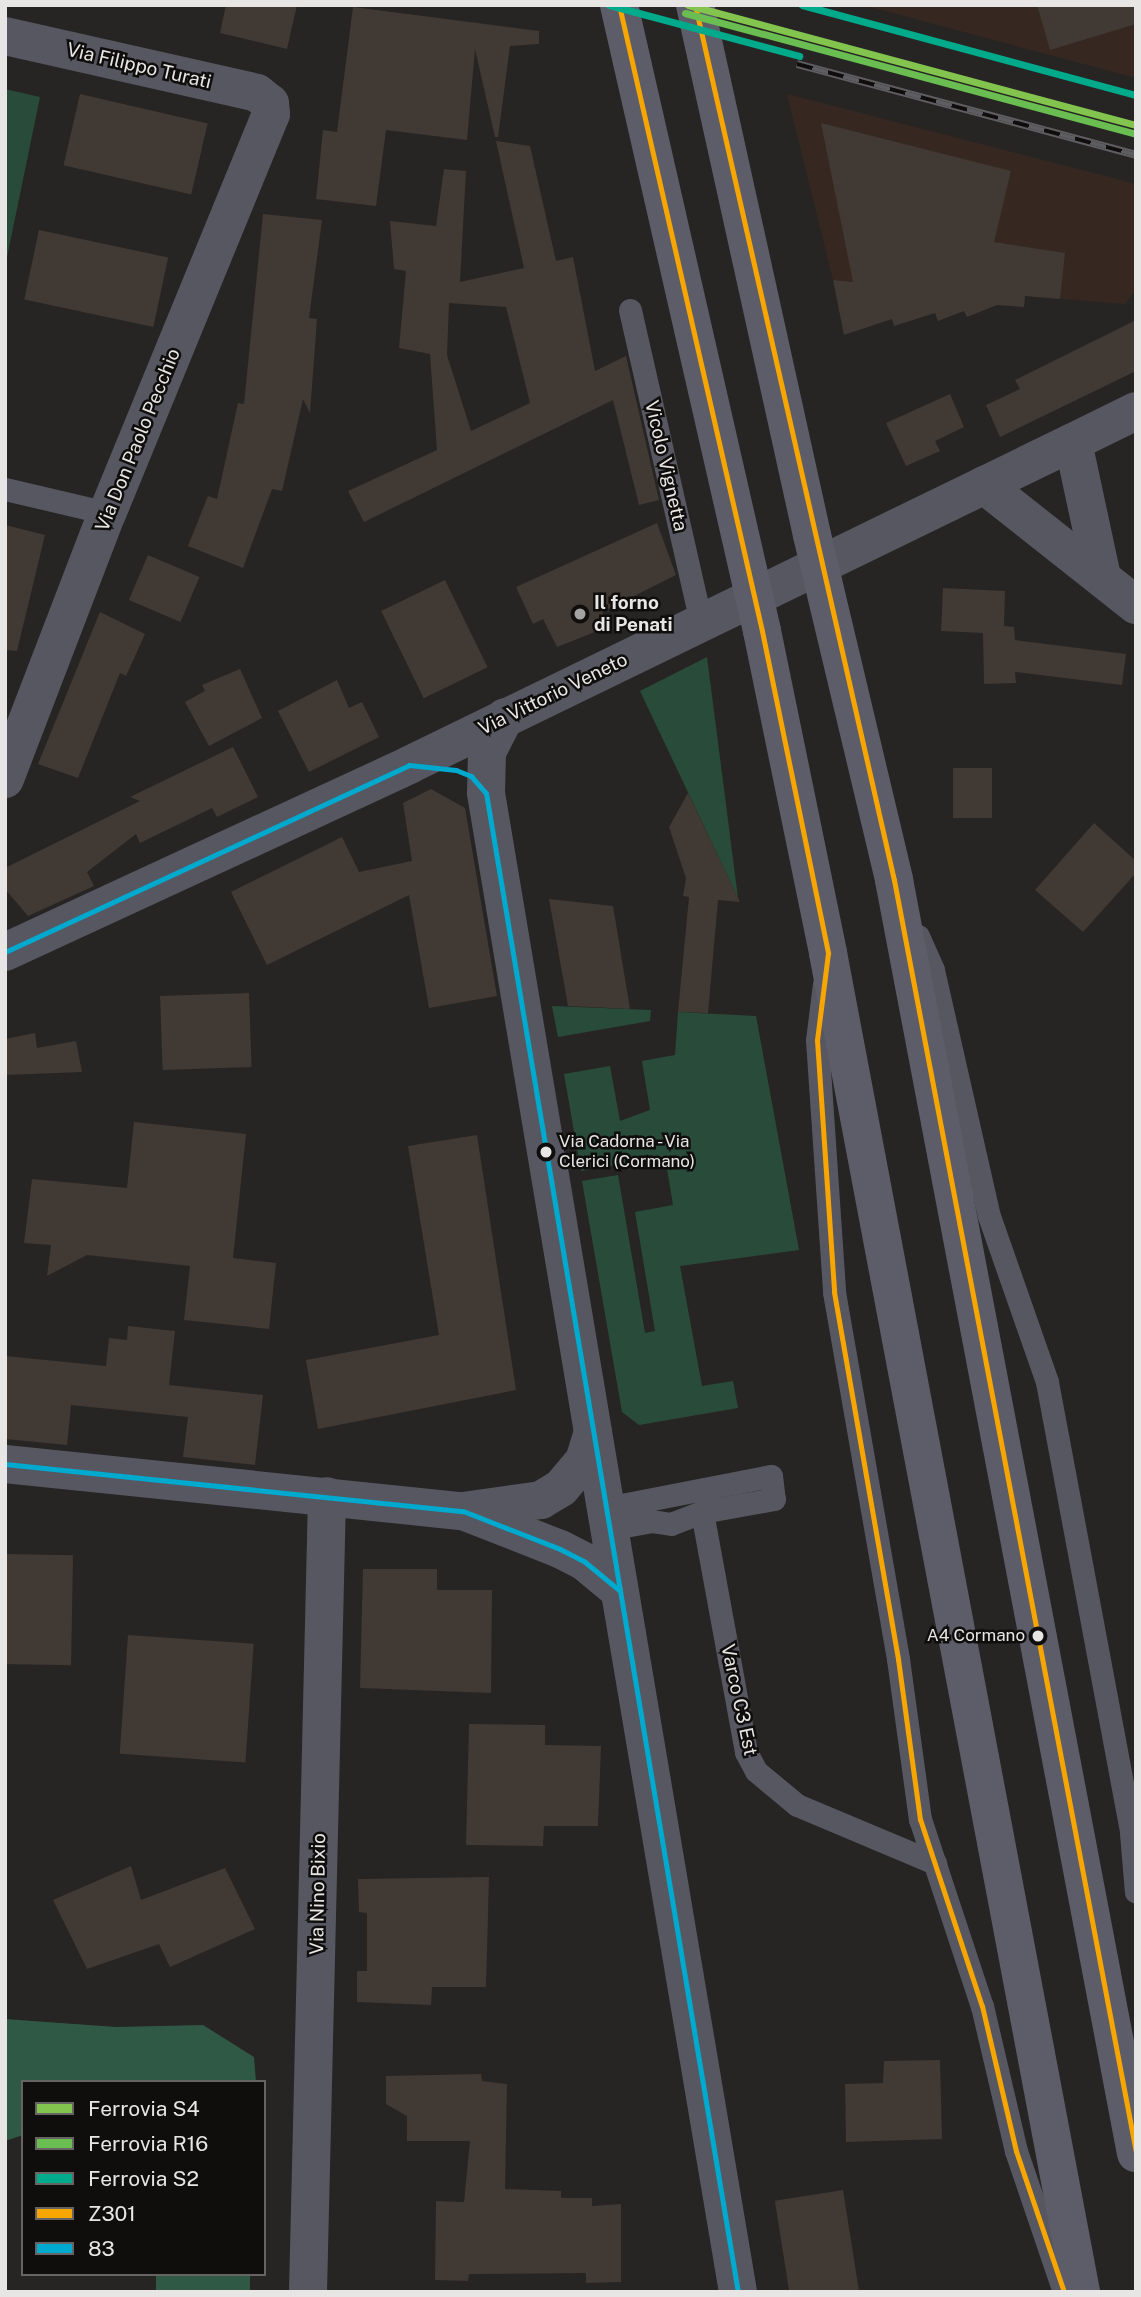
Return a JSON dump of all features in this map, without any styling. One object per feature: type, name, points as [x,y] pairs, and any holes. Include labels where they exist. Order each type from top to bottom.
[{"type":"highway","points":[[619,5],[762,631],[828,953],[1081,2292]]},
{"type":"highway","points":[[695,5],[713,74],[812,535],[894,880],[1136,2153]]},
{"type":"street","name":"Via Filippo Turati","points":[[5,36],[257,93],[270,103]]},
{"type":"street","name":"Via Don Paolo Pecchio","points":[[5,779],[107,513],[269,126],[270,103]]},
{"type":"street","name":"Via Vittorio Veneto","points":[[5,952],[409,765],[1136,411]]},
{"type":"street","points":[[1073,442],[1101,573]]},
{"type":"street","points":[[984,485],[1101,573],[1136,605]]},
{"type":"street","points":[[505,717],[487,752],[486,793],[738,2292]]},
{"type":"street","points":[[409,765],[456,770],[471,776],[486,793]]},
{"type":"street","points":[[5,1464],[463,1511],[515,1506],[552,1495],[584,1461],[593,1432]]},
{"type":"street","name":"Via Nino Bixio","points":[[308,2292],[327,1496]]},
{"type":"street","points":[[463,1511],[560,1549],[585,1562],[619,1590]]},
{"type":"lane","name":"Vicolo Vignetta","points":[[630,310],[701,622]]},
{"type":"lane","points":[[5,489],[107,513]]},
{"type":"lane","points":[[894,880],[933,970],[989,1216],[1047,1382],[1131,1833],[1136,1892]]},
{"type":"lane","points":[[828,953],[817,1040],[834,1292],[898,1659],[920,1819],[982,2006],[1016,2151],[1065,2292]]},
{"type":"lane","points":[[771,1476],[774,1499],[702,1512],[671,1524],[607,1518],[771,1476]]},
{"type":"lane","name":"Varco C3 Est","points":[[702,1512],[746,1752],[756,1771],[797,1805],[934,1863]]},
{"type":"shaded area","points":[[863,5],[1136,5],[1136,78]]},
{"type":"shaded area","points":[[787,94],[1136,184],[1136,289],[1125,304],[833,280]]},
{"type":"green space","points":[[5,89],[40,97],[5,267]]},
{"type":"green space","points":[[707,657],[738,898],[640,691]]},
{"type":"green space","points":[[552,1006],[651,1010],[650,1021],[558,1037]]},
{"type":"green space","points":[[678,1012],[756,1016],[799,1250],[680,1266],[702,1386],[733,1381],[738,1408],[639,1425],[622,1412],[582,1181],[618,1175],[645,1333],[655,1331],[635,1212],[673,1205],[665,1157],[581,1171],[564,1074],[610,1066],[620,1121],[650,1110],[642,1061],[675,1055]]},
{"type":"green space","points":[[5,2019],[116,2027],[203,2025],[254,2057],[256,2080],[21,2080],[21,2136],[5,2141]]},
{"type":"green space","points":[[156,2276],[250,2276],[250,2292],[156,2292]]},
{"type":"building","points":[[226,5],[297,5],[287,49],[220,33]]},
{"type":"building","points":[[1037,5],[1136,5],[1136,24],[1050,50]]},
{"type":"building","points":[[353,7],[539,31],[539,44],[510,46],[498,137],[495,137],[475,49],[467,140],[386,130],[376,206],[316,199],[323,130],[337,132]]},
{"type":"building","points":[[80,94],[208,123],[191,195],[64,165]]},
{"type":"building","points":[[821,123],[1011,171],[994,242],[1065,253],[1060,299],[1025,296],[1024,307],[997,305],[967,317],[964,311],[938,321],[935,313],[894,326],[892,319],[844,335],[833,280],[853,282]]},
{"type":"building","points":[[496,141],[530,146],[556,261],[573,257],[595,371],[626,356],[659,500],[639,505],[613,400],[364,522],[348,491],[437,450],[430,354],[399,348],[406,271],[394,269],[390,221],[436,226],[444,169],[466,171],[460,282],[524,268]],"holes":[[[449,303],[506,307],[530,403],[471,431],[447,355]]]},
{"type":"building","points":[[263,214],[322,220],[309,318],[317,319],[310,413],[303,399],[282,491],[272,489],[243,568],[188,546],[208,496],[217,499],[238,403],[244,404]]},
{"type":"building","points":[[39,230],[168,257],[153,327],[24,299]]},
{"type":"building","points":[[1136,320],[1136,371],[1000,437],[986,405],[1020,389],[1015,380]]},
{"type":"building","points":[[950,394],[964,427],[935,441],[940,451],[906,466],[886,423]]},
{"type":"building","points":[[657,523],[676,575],[602,612],[610,626],[557,647],[543,619],[533,624],[516,587]]},
{"type":"building","points":[[5,525],[45,535],[17,651],[5,650]]},
{"type":"building","points":[[148,555],[200,577],[180,622],[129,600]]},
{"type":"building","points":[[445,580],[488,667],[424,698],[381,611]]},
{"type":"building","points":[[943,588],[1005,591],[1004,626],[1014,627],[1015,640],[1126,654],[1122,685],[1015,672],[1016,683],[984,684],[983,633],[941,631]]},
{"type":"building","points":[[100,612],[145,634],[126,676],[120,673],[78,778],[38,764]]},
{"type":"building","points":[[240,669],[262,718],[209,746],[185,702],[205,691],[202,685]]},
{"type":"building","points":[[337,680],[349,708],[362,702],[379,737],[309,772],[278,711]]},
{"type":"building","points":[[233,747],[258,797],[217,817],[212,808],[140,843],[136,834],[87,872],[94,886],[28,916],[5,889],[5,868],[140,801],[130,797]]},
{"type":"building","points":[[953,768],[992,768],[992,818],[953,818]]},
{"type":"building","points":[[431,789],[465,808],[497,996],[429,1008],[409,895],[267,965],[231,892],[342,837],[359,872],[412,861],[403,803]]},
{"type":"building","points":[[688,793],[740,902],[718,900],[708,1013],[678,1012],[689,897],[683,896],[686,878],[669,827]]},
{"type":"building","points":[[1094,823],[1136,861],[1136,873],[1083,932],[1035,890]]},
{"type":"building","points":[[549,899],[613,906],[630,1009],[568,1006]]},
{"type":"building","points":[[249,993],[252,1067],[163,1070],[160,996]]},
{"type":"building","points":[[35,1033],[37,1048],[76,1041],[82,1072],[5,1075],[5,1039]]},
{"type":"building","points":[[134,1122],[246,1134],[233,1258],[276,1263],[269,1329],[184,1320],[190,1266],[87,1255],[47,1276],[51,1245],[24,1243],[32,1179],[127,1188]]},
{"type":"building","points":[[477,1135],[516,1390],[318,1429],[306,1360],[439,1335],[408,1146]]},
{"type":"building","points":[[128,1326],[175,1331],[169,1385],[263,1395],[255,1465],[183,1457],[188,1417],[71,1405],[67,1445],[5,1439],[5,1356],[106,1366],[109,1338],[127,1340]]},
{"type":"building","points":[[5,1554],[73,1555],[71,1665],[5,1664]]},
{"type":"building","points":[[363,1569],[437,1569],[437,1590],[492,1590],[491,1693],[360,1688]]},
{"type":"building","points":[[128,1635],[254,1644],[245,1762],[120,1754]]},
{"type":"building","points":[[469,1724],[545,1725],[545,1745],[601,1746],[598,1826],[544,1826],[543,1846],[466,1845]]},
{"type":"building","points":[[131,1866],[141,1900],[225,1868],[255,1929],[170,1967],[159,1944],[87,1969],[53,1900]]},
{"type":"building","points":[[489,1877],[486,1987],[432,1987],[431,2005],[357,2002],[357,1971],[367,1971],[367,1913],[359,1912],[358,1879]]},
{"type":"building","points":[[940,2060],[942,2139],[846,2142],[845,2084],[883,2083],[884,2061]]},
{"type":"building","points":[[481,2074],[482,2081],[507,2084],[505,2189],[561,2191],[561,2198],[592,2198],[592,2206],[621,2204],[621,2282],[586,2283],[586,2273],[469,2274],[468,2281],[435,2280],[436,2201],[464,2202],[470,2141],[407,2141],[407,2116],[386,2104],[386,2076]]},
{"type":"building","points":[[843,2190],[859,2292],[789,2292],[775,2201]]},
{"type":"railway","points":[[797,64],[1136,155]]},
{"type":"rail line","name":"S2","points":[[609,5],[799,56]]},
{"type":"rail line","name":"S4","points":[[688,5],[1136,125]]},
{"type":"rail line","name":"S2","points":[[802,5],[1136,95]]},
{"type":"rail line","name":"R16","points":[[685,13],[1134,133]]},
{"type":"transit line","name":"Z301","points":[[619,5],[762,631],[828,953],[817,1040],[834,1292],[898,1659],[920,1819],[982,2006],[1016,2151],[1064,2292]]},
{"type":"transit line","name":"Z301","points":[[695,5],[894,880],[1136,2152]]},
{"type":"transit line","name":"83","points":[[5,952],[409,765],[456,770],[471,776],[486,793],[738,2292]]},
{"type":"transit line","name":"83","points":[[5,1464],[463,1511],[560,1549],[585,1562],[619,1590]]},
{"type":"place","name":"Il forno di Penati","points":[[580,614]]},
{"type":"place","name":"Via Cadorna - Via Clerici (Cormano)","points":[[546,1152]]},
{"type":"place","name":"A4 Cormano","points":[[1038,1636]]}]
